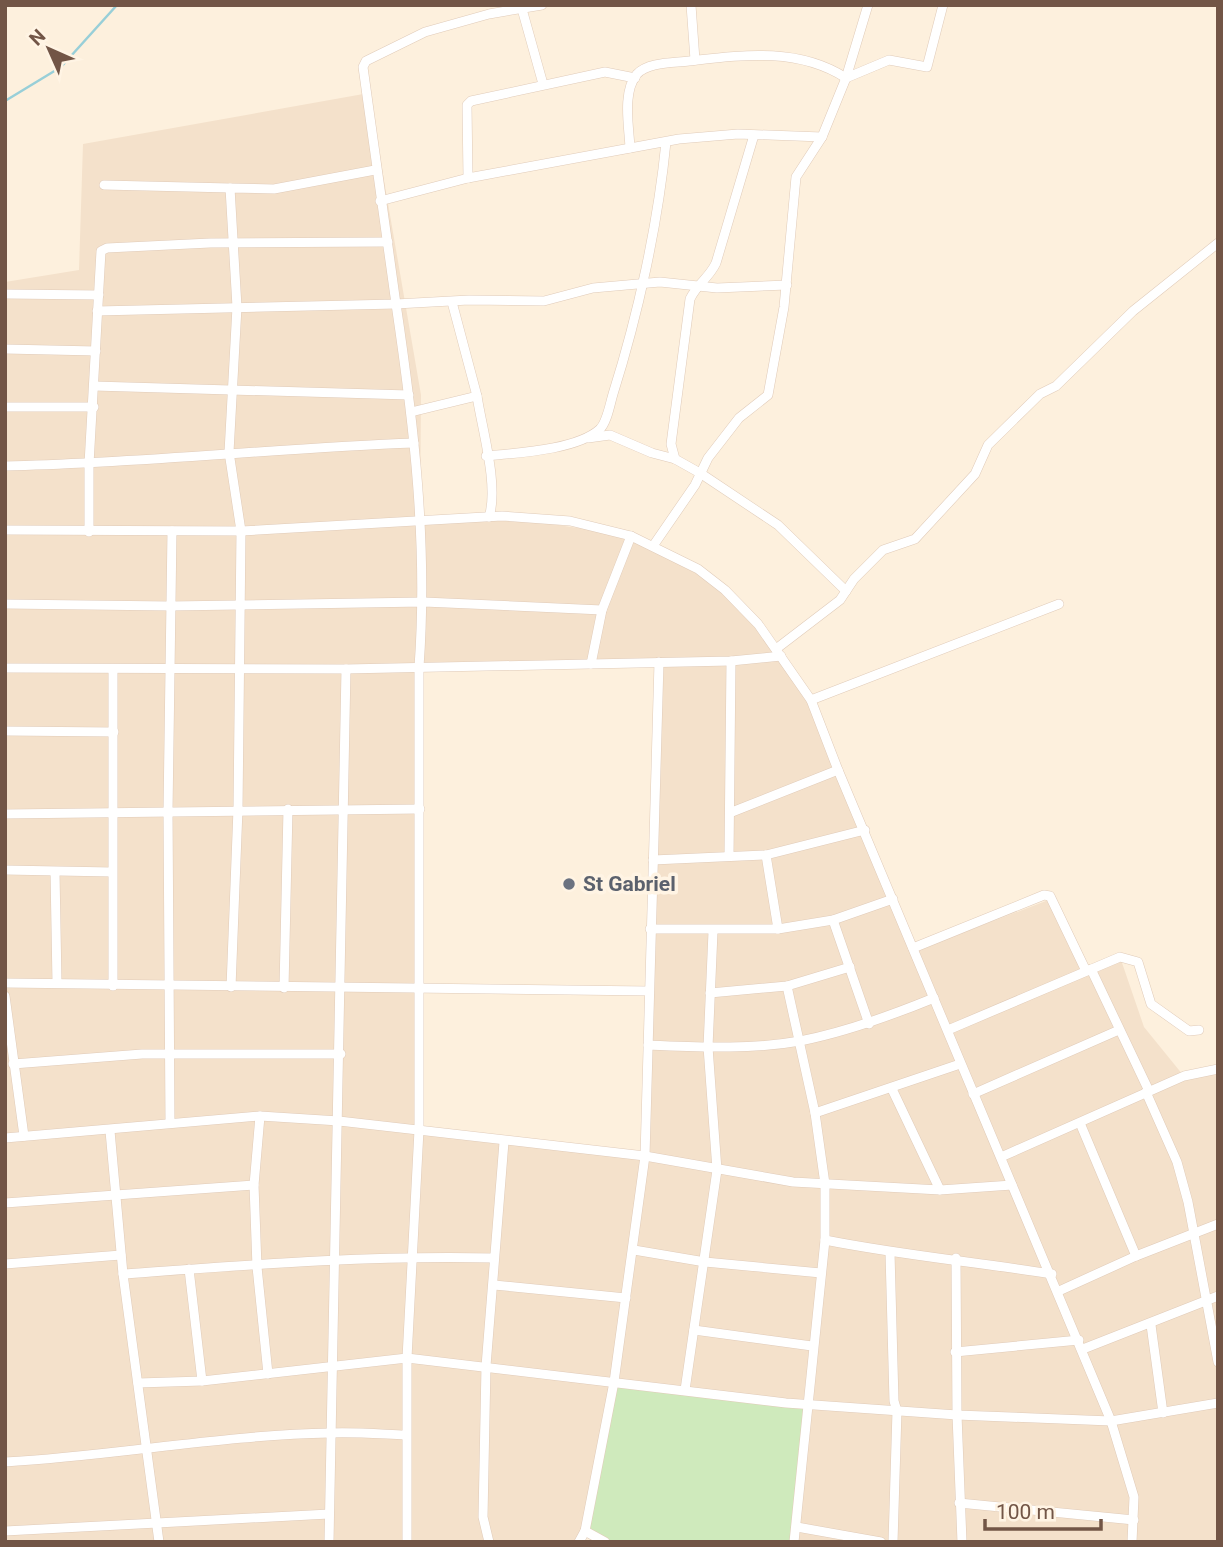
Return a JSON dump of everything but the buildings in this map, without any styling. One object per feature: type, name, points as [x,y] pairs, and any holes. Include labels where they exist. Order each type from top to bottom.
[{"type":"street","points":[[407,1542],[407,1358],[415,1160],[419,1130],[419,667],[424,602],[419,477],[388,242],[363,86],[363,67],[366,61],[425,32],[489,14],[542,5]]},
{"type":"street","points":[[691,5],[695,60]]},
{"type":"street","points":[[653,546],[708,458],[739,418],[768,395],[787,285],[796,177],[822,137],[846,78],[868,5]]},
{"type":"street","points":[[846,78],[889,60],[927,67],[943,5]]},
{"type":"street","points":[[522,9],[543,84]]},
{"type":"street","points":[[630,148],[629,87],[639,72],[659,64],[741,55],[775,55],[828,66],[846,78]]},
{"type":"street","points":[[468,178],[467,105],[482,97],[605,72],[635,78]]},
{"type":"street","points":[[380,201],[468,178],[666,142],[754,135],[822,137]]},
{"type":"street","points":[[675,459],[671,444],[686,324],[696,287],[708,279],[716,263],[754,135]]},
{"type":"street","points":[[586,439],[602,427],[629,335],[652,236],[666,142]]},
{"type":"street","points":[[104,185],[274,189],[375,170]]},
{"type":"street","points":[[230,188],[237,307],[229,452],[241,531],[238,809],[232,986]]},
{"type":"street","points":[[89,532],[89,464],[94,407],[99,256],[107,248],[210,243],[234,245],[388,242]]},
{"type":"street","points":[[5,668],[113,670],[591,664],[731,661],[778,652],[840,600],[883,550],[915,539],[975,474],[988,445],[1032,402],[1056,386],[1133,311],[1218,243]]},
{"type":"street","points":[[97,311],[544,301],[593,288],[640,286],[660,282],[696,287],[787,285]]},
{"type":"street","points":[[5,294],[99,295]]},
{"type":"street","points":[[452,302],[477,396],[492,507],[489,517]]},
{"type":"street","points":[[5,349],[96,351]]},
{"type":"street","points":[[94,386],[409,395]]},
{"type":"street","points":[[411,412],[477,396]]},
{"type":"street","points":[[5,407],[94,407]]},
{"type":"street","points":[[486,456],[524,453],[610,435],[652,453],[675,459],[778,525],[846,591]]},
{"type":"street","points":[[5,466],[89,464],[229,452],[414,443]]},
{"type":"street","points":[[5,530],[241,531],[489,517],[570,522],[631,536],[698,569],[725,590],[758,624],[811,699],[960,1064],[1052,1274],[1111,1421],[1134,1497],[1132,1542]]},
{"type":"street","points":[[170,1123],[167,811],[172,531]]},
{"type":"street","points":[[591,664],[602,610],[631,536]]},
{"type":"street","points":[[5,604],[170,606],[424,602],[602,610]]},
{"type":"street","points":[[811,699],[1059,604]]},
{"type":"street","points":[[729,856],[732,812],[731,661]]},
{"type":"street","points":[[579,1542],[585,1531],[614,1382],[645,1156],[659,662]]},
{"type":"street","points":[[329,1542],[341,1054],[346,668]]},
{"type":"street","points":[[113,670],[113,986]]},
{"type":"street","points":[[5,732],[114,732]]},
{"type":"street","points":[[732,812],[838,770]]},
{"type":"street","points":[[5,814],[238,809],[420,809]]},
{"type":"street","points":[[284,988],[288,809]]},
{"type":"street","points":[[653,860],[766,855],[864,830]]},
{"type":"street","points":[[766,855],[778,929]]},
{"type":"street","points":[[5,870],[111,872]]},
{"type":"street","points":[[55,872],[57,983]]},
{"type":"street","points":[[913,948],[1044,895],[1050,896],[1119,1030],[1177,1162],[1218,1362]]},
{"type":"street","points":[[650,929],[713,932],[778,929],[833,920],[893,899]]},
{"type":"street","points":[[833,920],[869,1024]]},
{"type":"street","points":[[685,1390],[716,1170],[708,1047],[713,932]]},
{"type":"street","points":[[948,1030],[1121,957],[1138,962],[1156,1010],[1189,1031],[1199,1030]]},
{"type":"street","points":[[709,993],[788,986],[850,967]]},
{"type":"street","points":[[5,983],[649,991]]},
{"type":"street","points":[[788,986],[815,1113],[825,1184],[825,1240],[812,1346],[794,1542]]},
{"type":"street","points":[[5,996],[24,1136]]},
{"type":"street","points":[[648,1045],[708,1047],[798,1041],[869,1024],[933,998]]},
{"type":"street","points":[[973,1094],[1119,1030]]},
{"type":"street","points":[[13,1064],[169,1055],[341,1054]]},
{"type":"street","points":[[815,1113],[960,1064]]},
{"type":"street","points":[[1000,1157],[1184,1076],[1218,1069]]},
{"type":"street","points":[[892,1089],[940,1190]]},
{"type":"street","points":[[260,1116],[254,1185],[257,1267],[268,1374]]},
{"type":"street","points":[[5,1138],[260,1116],[338,1121],[645,1156],[716,1170],[825,1184],[940,1190],[1012,1185]]},
{"type":"street","points":[[1080,1123],[1136,1256]]},
{"type":"street","points":[[110,1131],[123,1274],[159,1542]]},
{"type":"street","points":[[489,1542],[483,1517],[486,1366],[504,1142]]},
{"type":"street","points":[[5,1203],[254,1185]]},
{"type":"street","points":[[1059,1291],[1136,1256],[1218,1224]]},
{"type":"street","points":[[825,1240],[890,1253],[956,1258],[1052,1274]]},
{"type":"street","points":[[634,1251],[705,1262],[821,1273]]},
{"type":"street","points":[[890,1253],[897,1411],[893,1542]]},
{"type":"street","points":[[5,1264],[121,1255]]},
{"type":"street","points":[[123,1274],[257,1267],[337,1259],[413,1256],[495,1258]]},
{"type":"street","points":[[956,1258],[955,1352],[962,1542]]},
{"type":"street","points":[[189,1269],[202,1381]]},
{"type":"street","points":[[494,1285],[626,1298]]},
{"type":"street","points":[[955,1352],[1081,1344],[1151,1325],[1218,1296]]},
{"type":"street","points":[[1151,1325],[1163,1413]]},
{"type":"street","points":[[694,1330],[812,1346]]},
{"type":"street","points":[[138,1383],[202,1381],[407,1358],[806,1405],[957,1415],[1111,1421],[1218,1403]]},
{"type":"street","points":[[5,1462],[74,1458],[146,1448],[330,1433],[405,1435]]},
{"type":"street","points":[[960,1503],[1134,1520]]},
{"type":"street","points":[[5,1531],[329,1514]]},
{"type":"street","points":[[797,1527],[881,1542]]},
{"type":"street","points":[[585,1531],[605,1542]]},
{"type":"shaded area","points":[[369,93],[421,395],[420,520],[505,517],[631,536],[673,553],[725,590],[774,645],[810,701],[915,951],[1051,899],[1086,969],[1120,957],[1144,1027],[1183,1075],[1218,1072],[1218,1542],[794,1542],[616,1382],[581,1542],[5,1542],[5,282],[79,270],[83,144]],"holes":[[[664,659],[645,1152],[415,1132],[422,666]]]},
{"type":"green space","points":[[616,1382],[807,1404],[794,1542],[606,1542],[586,1531]]},
{"type":"waterway","points":[[5,101],[61,67],[117,5]]},
{"type":"place","name":"St Gabriel","points":[[569,884]]}]
